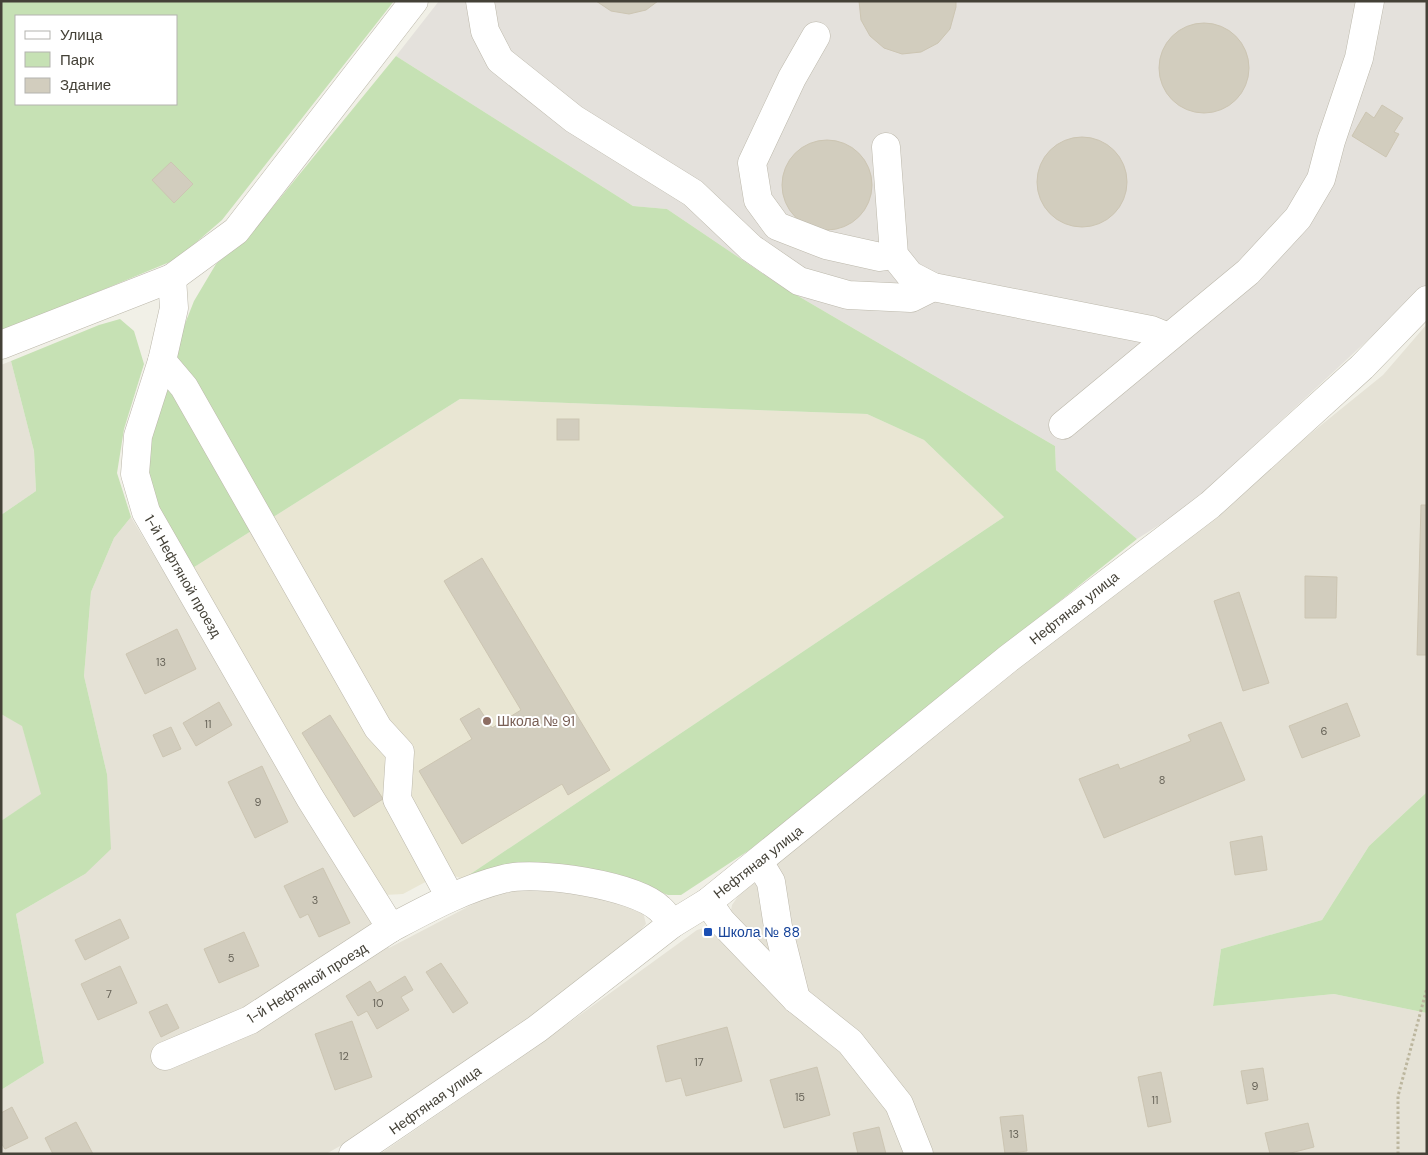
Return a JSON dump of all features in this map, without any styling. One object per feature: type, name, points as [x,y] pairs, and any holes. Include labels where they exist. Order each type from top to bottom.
[{"type":"street","points":[[1,345],[172,278],[236,231],[414,1]]},
{"type":"street","points":[[480,1],[486,31],[500,60],[574,119],[693,193],[750,248],[799,281],[848,295],[911,298],[933,287]]},
{"type":"street","points":[[1063,425],[1248,272],[1298,218],[1321,179],[1331,141],[1359,58],[1370,1]]},
{"type":"street","points":[[816,36],[792,78],[752,163],[758,200],[777,226],[826,245],[880,257],[894,254]]},
{"type":"street","points":[[886,147],[894,254],[910,275],[933,287],[1151,330],[1168,337]]},
{"type":"street","name":"1-й Нефтяной проезд","points":[[172,278],[174,308],[162,361],[138,436],[135,474],[146,512],[310,798],[391,928]]},
{"type":"street","name":"Нефтяная улица","points":[[353,1154],[537,1029],[672,924],[708,902],[1009,658],[1210,505],[1362,367],[1425,304]]},
{"type":"street","points":[[162,361],[184,387],[378,728],[400,752],[397,800],[450,897]]},
{"type":"street","points":[[759,862],[771,882],[778,927],[796,999]]},
{"type":"street","name":"1-й Нефтяной проезд","points":[[165,1056],[250,1020],[391,928],[450,897],[504,878],[544,877],[618,888],[660,908],[672,924]]},
{"type":"street","name":"Нефтяная улица","points":[[708,902],[722,922],[796,999],[850,1042],[899,1104],[919,1154]]},
{"type":"path","points":[[1398,1154],[1398,1096],[1427,988]]},
{"type":"shaded area","points":[[439,1],[1427,1],[1427,285],[1189,506],[1137,539],[1056,470],[1055,446],[781,286],[667,209],[633,206],[396,56]]},
{"type":"shaded area","points":[[1427,324],[1427,792],[1369,846],[1322,920],[1221,949],[1213,1006],[1334,994],[1427,1013],[1427,1154],[928,1154],[829,1017],[730,916],[732,905],[739,895],[928,741],[1019,663],[1214,512],[1383,375]]},
{"type":"shaded area","points":[[11,361],[34,451],[36,491],[1,515],[1,365]]},
{"type":"shaded area","name":"Школа № 91","points":[[460,399],[867,414],[924,440],[1004,517],[463,879],[444,872],[403,894],[385,895],[188,571]]},
{"type":"shaded area","points":[[131,517],[389,948],[504,888],[543,885],[614,896],[643,912],[646,924],[629,943],[535,1017],[363,1133],[326,1154],[1,1154],[1,1090],[44,1063],[16,914],[85,874],[107,774],[84,676],[91,592],[114,538]]},
{"type":"shaded area","points":[[1,714],[22,725],[42,794],[1,821]]},
{"type":"shaded area","points":[[710,926],[868,1073],[913,1154],[380,1154],[544,1041],[697,930]]},
{"type":"green space","points":[[1,1],[394,1],[222,220],[177,259],[1,332]]},
{"type":"green space","points":[[396,56],[633,206],[667,209],[781,286],[1055,446],[1056,470],[1137,539],[751,849],[681,895],[668,895],[623,878],[463,879],[1004,517],[924,440],[867,414],[460,399],[188,571],[151,509],[146,436],[158,392],[194,301],[216,264],[249,236]]},
{"type":"green space","points":[[120,319],[134,331],[144,364],[124,429],[117,473],[131,517],[114,538],[91,592],[84,676],[107,774],[111,849],[85,874],[16,914],[44,1063],[1,1090],[1,821],[41,794],[22,726],[1,714],[1,515],[36,491],[34,451],[11,361],[99,325]]},
{"type":"green space","points":[[1427,792],[1427,1013],[1334,994],[1213,1006],[1221,949],[1322,920],[1369,846]]},
{"type":"building","points":[[596,1],[658,1],[646,10],[629,14],[611,11]]},
{"type":"building","points":[[859,1],[956,1],[956,7],[950,29],[938,43],[921,52],[902,54],[884,48],[870,36],[861,20]]},
{"type":"building","points":[[1204,23],[1221,27],[1236,36],[1245,51],[1249,68],[1245,85],[1236,100],[1221,109],[1204,113],[1187,109],[1172,100],[1163,85],[1159,68],[1163,51],[1172,36],[1187,27]]},
{"type":"building","points":[[1382,105],[1403,118],[1394,132],[1399,134],[1386,157],[1352,136],[1366,112],[1374,118]]},
{"type":"building","points":[[1082,137],[1099,141],[1114,150],[1123,165],[1127,182],[1123,199],[1114,214],[1099,223],[1082,227],[1065,223],[1050,214],[1041,199],[1037,182],[1041,165],[1050,150],[1065,141]]},
{"type":"building","points":[[827,140],[844,143],[859,153],[869,168],[872,185],[869,202],[859,217],[844,227],[827,230],[810,227],[795,217],[785,202],[782,185],[785,168],[795,153],[810,143]]},
{"type":"building","points":[[171,162],[193,184],[174,203],[152,180]]},
{"type":"building","points":[[557,419],[579,419],[579,440],[557,440]]},
{"type":"building","points":[[1421,505],[1427,505],[1427,655],[1417,655]]},
{"type":"building","points":[[482,558],[610,770],[568,795],[562,784],[462,844],[419,771],[472,739],[460,719],[479,708],[492,728],[521,710],[444,581]]},
{"type":"building","points":[[1305,576],[1337,577],[1336,618],[1305,618]]},
{"type":"building","points":[[1239,592],[1269,683],[1243,691],[1214,601]]},
{"type":"building","points":[[177,629],[196,669],[145,694],[126,654]]},
{"type":"building","points":[[219,702],[232,725],[196,746],[183,723]]},
{"type":"building","points":[[1347,703],[1360,736],[1302,758],[1289,726]]},
{"type":"building","points":[[330,715],[383,799],[354,817],[302,733]]},
{"type":"building","points":[[1221,722],[1245,780],[1104,838],[1079,779],[1118,764],[1120,769],[1191,741],[1188,735]]},
{"type":"building","points":[[171,727],[181,749],[163,757],[153,735]]},
{"type":"building","points":[[262,766],[288,822],[255,838],[228,782]]},
{"type":"building","points":[[1262,836],[1267,870],[1235,875],[1230,842]]},
{"type":"building","points":[[323,868],[350,923],[319,937],[308,914],[300,918],[284,886]]},
{"type":"building","points":[[120,919],[129,938],[85,960],[75,940]]},
{"type":"building","points":[[244,932],[259,966],[219,983],[204,949]]},
{"type":"building","points":[[441,963],[468,1003],[453,1013],[426,972]]},
{"type":"building","points":[[120,966],[137,1003],[98,1020],[81,984]]},
{"type":"building","points":[[405,976],[413,990],[401,997],[409,1010],[377,1029],[367,1011],[358,1016],[346,996],[370,981],[377,993]]},
{"type":"building","points":[[167,1004],[179,1028],[161,1037],[149,1012]]},
{"type":"building","points":[[352,1021],[372,1077],[335,1090],[315,1034]]},
{"type":"building","points":[[727,1027],[742,1081],[686,1096],[681,1078],[666,1082],[657,1046]]},
{"type":"building","points":[[817,1067],[830,1115],[784,1128],[770,1080]]},
{"type":"building","points":[[1263,1068],[1268,1100],[1247,1104],[1241,1071]]},
{"type":"building","points":[[1161,1072],[1171,1122],[1148,1127],[1138,1077]]},
{"type":"building","points":[[12,1107],[28,1138],[5,1149],[1,1143],[1,1113]]},
{"type":"building","points":[[1023,1115],[1027,1151],[1005,1154],[1000,1117]]},
{"type":"building","points":[[76,1122],[93,1154],[53,1154],[45,1138]]},
{"type":"building","points":[[1308,1123],[1314,1147],[1287,1154],[1270,1154],[1265,1133]]},
{"type":"building","points":[[879,1127],[886,1154],[858,1154],[853,1133]]},
{"type":"place","name":"Школа № 91","points":[[487,721]]},
{"type":"place","name":"Школа № 88","points":[[708,932]]}]
